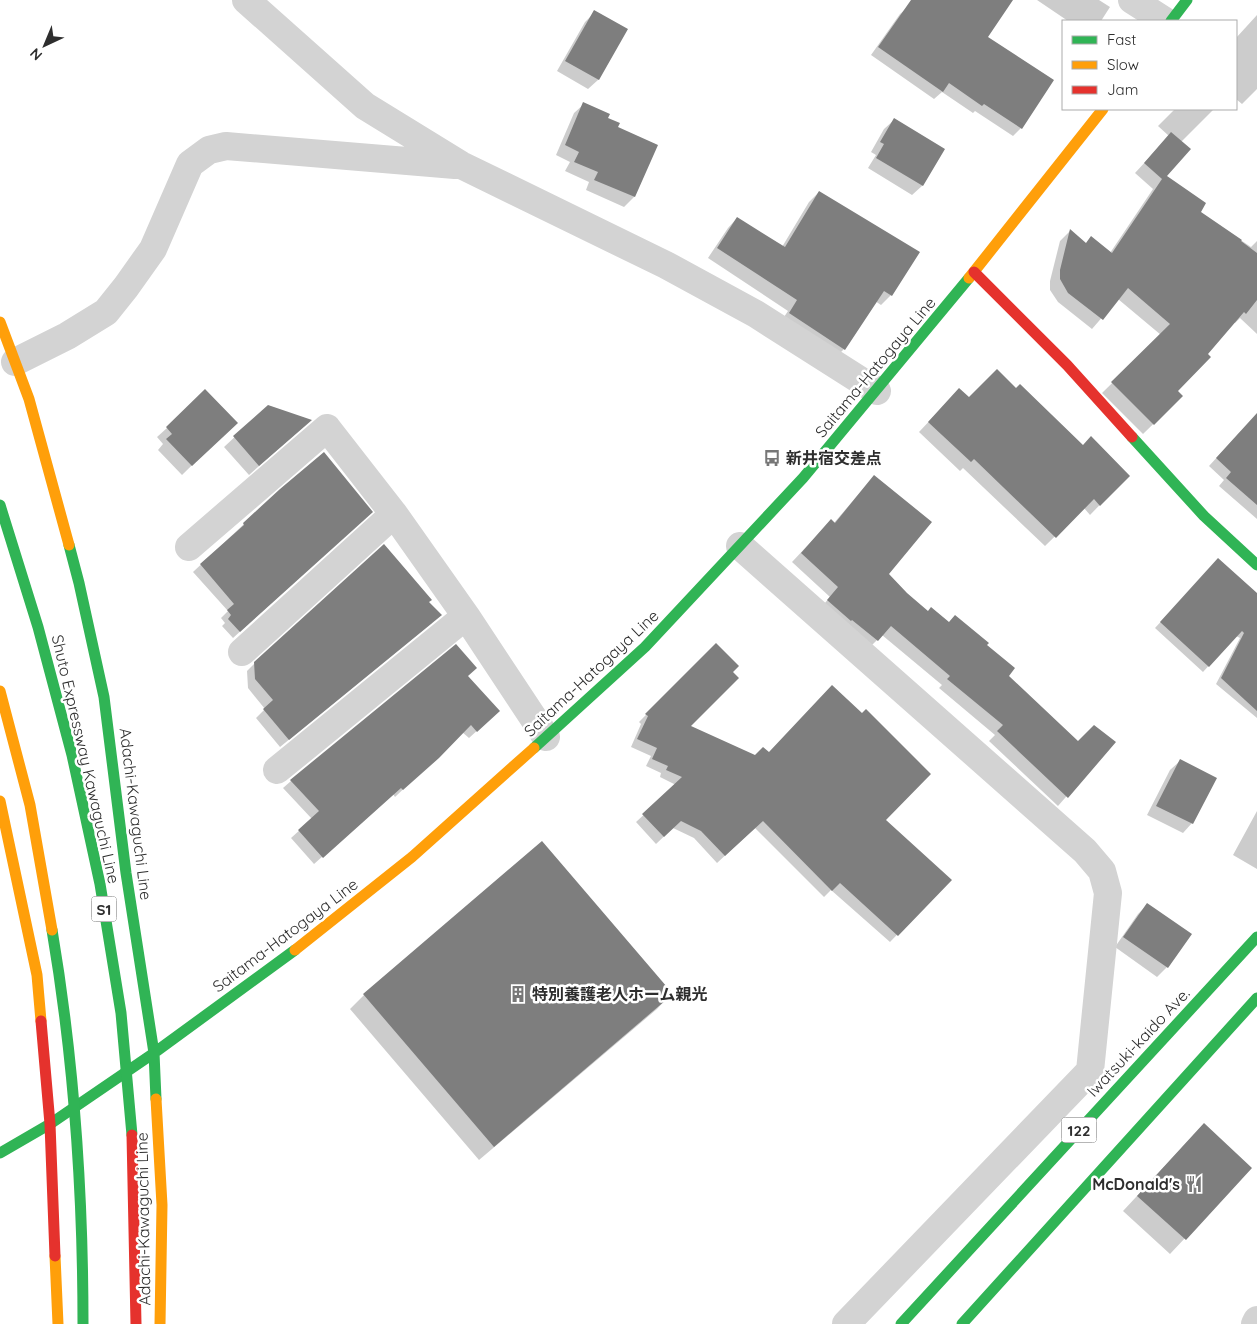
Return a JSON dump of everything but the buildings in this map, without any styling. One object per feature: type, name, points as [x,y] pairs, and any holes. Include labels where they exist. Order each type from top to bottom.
[{"type":"main road","points":[[1172,20],[1187,0]]},
{"type":"main road","name":"Saitama-Hatogaya Line","points":[[0,1153],[50,1124],[154,1053],[274,966],[412,857],[645,647],[803,478],[974,272],[1102,110]]},
{"type":"main road","points":[[974,272],[1067,366],[1204,516],[1257,565]]},
{"type":"main road","name":"Adachi-Kawaguchi Line","points":[[0,322],[29,399],[79,583],[104,697],[126,873],[154,1053],[162,1204],[160,1324]]},
{"type":"main road","name":"Shuto Expressway Kawaguchi Line","points":[[0,505],[38,627],[70,746],[100,884],[121,1013],[131,1118],[136,1324]]},
{"type":"main road","points":[[0,692],[30,805],[57,956],[72,1072],[78,1158],[83,1273],[82,1324]]},
{"type":"main road","points":[[0,801],[37,975],[50,1124],[58,1324]]},
{"type":"main road","name":"Iwatsuki-kaido Ave.","points":[[901,1324],[1257,936]]},
{"type":"main road","name":"122","points":[[962,1324],[1257,998]]},
{"type":"main road","points":[[77,1324],[83,1273]]},
{"type":"street","points":[[246,0],[365,106],[461,165],[666,265],[756,314],[877,391]]},
{"type":"street","points":[[1132,0],[1163,20]]},
{"type":"street","points":[[15,362],[67,336],[106,312],[153,249],[190,164],[208,150],[226,146],[461,165]]},
{"type":"street","points":[[189,547],[327,428],[394,514],[466,616],[546,738]]},
{"type":"street","points":[[242,652],[394,514]]},
{"type":"street","points":[[740,546],[1085,852],[1102,871],[1108,893],[1090,1071],[846,1324]]},
{"type":"street","points":[[276,770],[466,616]]},
{"type":"street","points":[[1090,1071],[1114,1092]]},
{"type":"street","points":[[1255,1324],[1257,1320]]},
{"type":"traffic: fast","points":[[1172,20],[1187,0]]},
{"type":"traffic: fast","points":[[534,748],[645,647],[803,478],[969,278]]},
{"type":"traffic: fast","points":[[1132,437],[1204,516],[1257,565]]},
{"type":"traffic: fast","points":[[0,505],[38,627],[72,755],[100,884],[121,1013],[132,1135]]},
{"type":"traffic: fast","points":[[69,545],[104,697],[126,873],[154,1053],[156,1099]]},
{"type":"traffic: fast","points":[[52,930],[60,979],[76,1126],[83,1275],[83,1324]]},
{"type":"traffic: fast","points":[[901,1324],[1257,937]]},
{"type":"traffic: fast","points":[[0,1153],[50,1124],[154,1053],[295,950]]},
{"type":"traffic: fast","points":[[962,1324],[1257,998]]},
{"type":"traffic: slow","points":[[969,278],[1102,110]]},
{"type":"traffic: slow","points":[[0,322],[29,399],[69,545]]},
{"type":"traffic: slow","points":[[0,691],[30,805],[52,930]]},
{"type":"traffic: slow","points":[[295,950],[412,857],[534,748]]},
{"type":"traffic: slow","points":[[0,801],[37,975],[41,1021]]},
{"type":"traffic: slow","points":[[156,1099],[162,1205],[160,1324]]},
{"type":"traffic: slow","points":[[55,1256],[58,1324]]},
{"type":"traffic: jam","points":[[974,272],[1067,365],[1132,437]]},
{"type":"traffic: jam","points":[[41,1021],[50,1124],[55,1256]]},
{"type":"traffic: jam","points":[[132,1135],[136,1324]]},
{"type":"place","name":"新井宿交差点","points":[[772,458]]},
{"type":"place","name":"特別養護老人ホーム親光","points":[[518,994]]},
{"type":"place","name":"McDonald's","points":[[1194,1184]]}]
